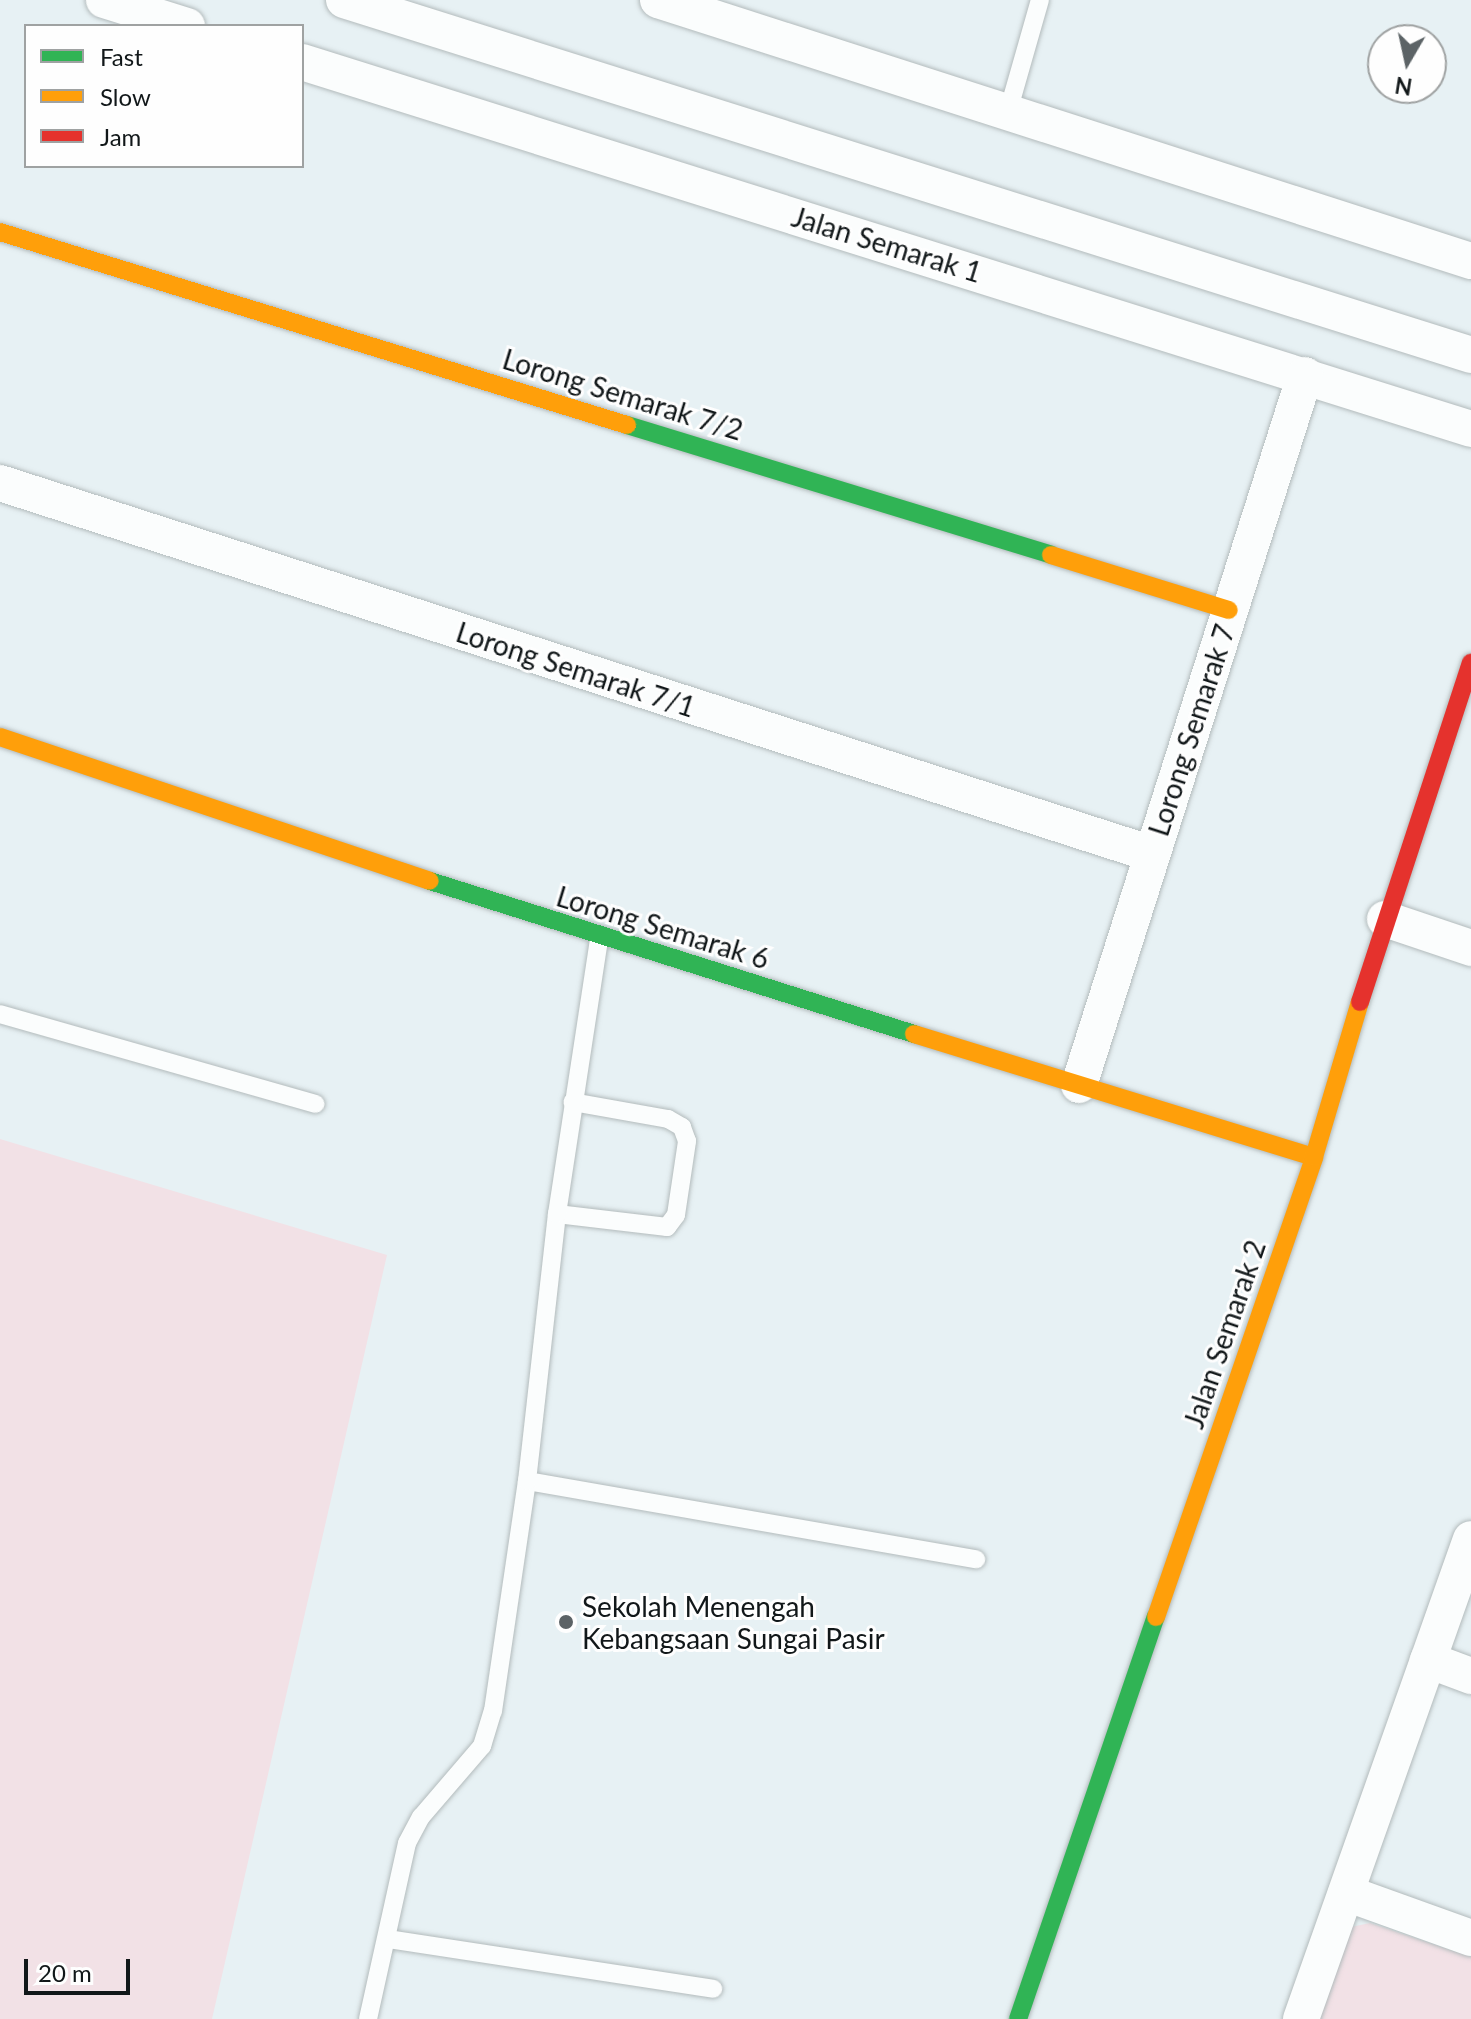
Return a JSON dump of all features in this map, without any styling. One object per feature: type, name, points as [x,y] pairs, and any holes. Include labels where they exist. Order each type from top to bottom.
[{"type":"street","points":[[104,0],[181,24]]},
{"type":"street","points":[[344,0],[1471,355]]},
{"type":"street","points":[[658,0],[1471,261]]},
{"type":"street","name":"Jalan Semarak 1","points":[[304,63],[1471,429]]},
{"type":"street","name":"Lorong Semarak 7/2","points":[[0,232],[1229,610]]},
{"type":"street","name":"Lorong Semarak 7","points":[[1079,1085],[1305,375]]},
{"type":"street","name":"Lorong Semarak 7/1","points":[[0,483],[1152,854]]},
{"type":"street","name":"Jalan Semarak 2","points":[[1018,2019],[1314,1157],[1385,919],[1469,679]]},
{"type":"street","name":"Lorong Semarak 6","points":[[0,737],[599,938],[1314,1157]]},
{"type":"street","points":[[1385,919],[1471,948]]},
{"type":"street","points":[[1301,2019],[1471,1539]]},
{"type":"street","points":[[1428,1660],[1471,1676]]},
{"type":"street","points":[[1346,1893],[1471,1938]]},
{"type":"lane","points":[[1008,112],[1040,0]]},
{"type":"lane","points":[[368,2019],[407,1843],[421,1817],[482,1746],[493,1711],[527,1481],[557,1214],[599,938]]},
{"type":"lane","points":[[0,1014],[315,1104]]},
{"type":"lane","points":[[557,1214],[667,1227],[676,1215],[687,1141],[682,1127],[668,1119],[573,1102]]},
{"type":"lane","points":[[527,1481],[976,1559]]},
{"type":"lane","points":[[388,1939],[713,1989]]},
{"type":"shaded area","points":[[0,1139],[387,1255],[212,2019],[0,2019]]},
{"type":"shaded area","points":[[1370,1923],[1471,1957],[1471,2019],[1319,2019],[1351,1927]]},
{"type":"traffic: fast","points":[[627,425],[1051,555]]},
{"type":"traffic: fast","points":[[430,881],[914,1034]]},
{"type":"traffic: fast","points":[[1018,2019],[1156,1617]]},
{"type":"traffic: slow","points":[[0,232],[627,425]]},
{"type":"traffic: slow","points":[[1051,555],[1229,610]]},
{"type":"traffic: slow","points":[[0,737],[430,881]]},
{"type":"traffic: slow","points":[[1156,1617],[1314,1157],[1360,1002]]},
{"type":"traffic: slow","points":[[914,1034],[1314,1157]]},
{"type":"traffic: jam","points":[[1360,1002],[1471,663]]},
{"type":"place","name":"Sekolah Menengah Kebangsaan Sungai Pasir","points":[[566,1622]]}]
